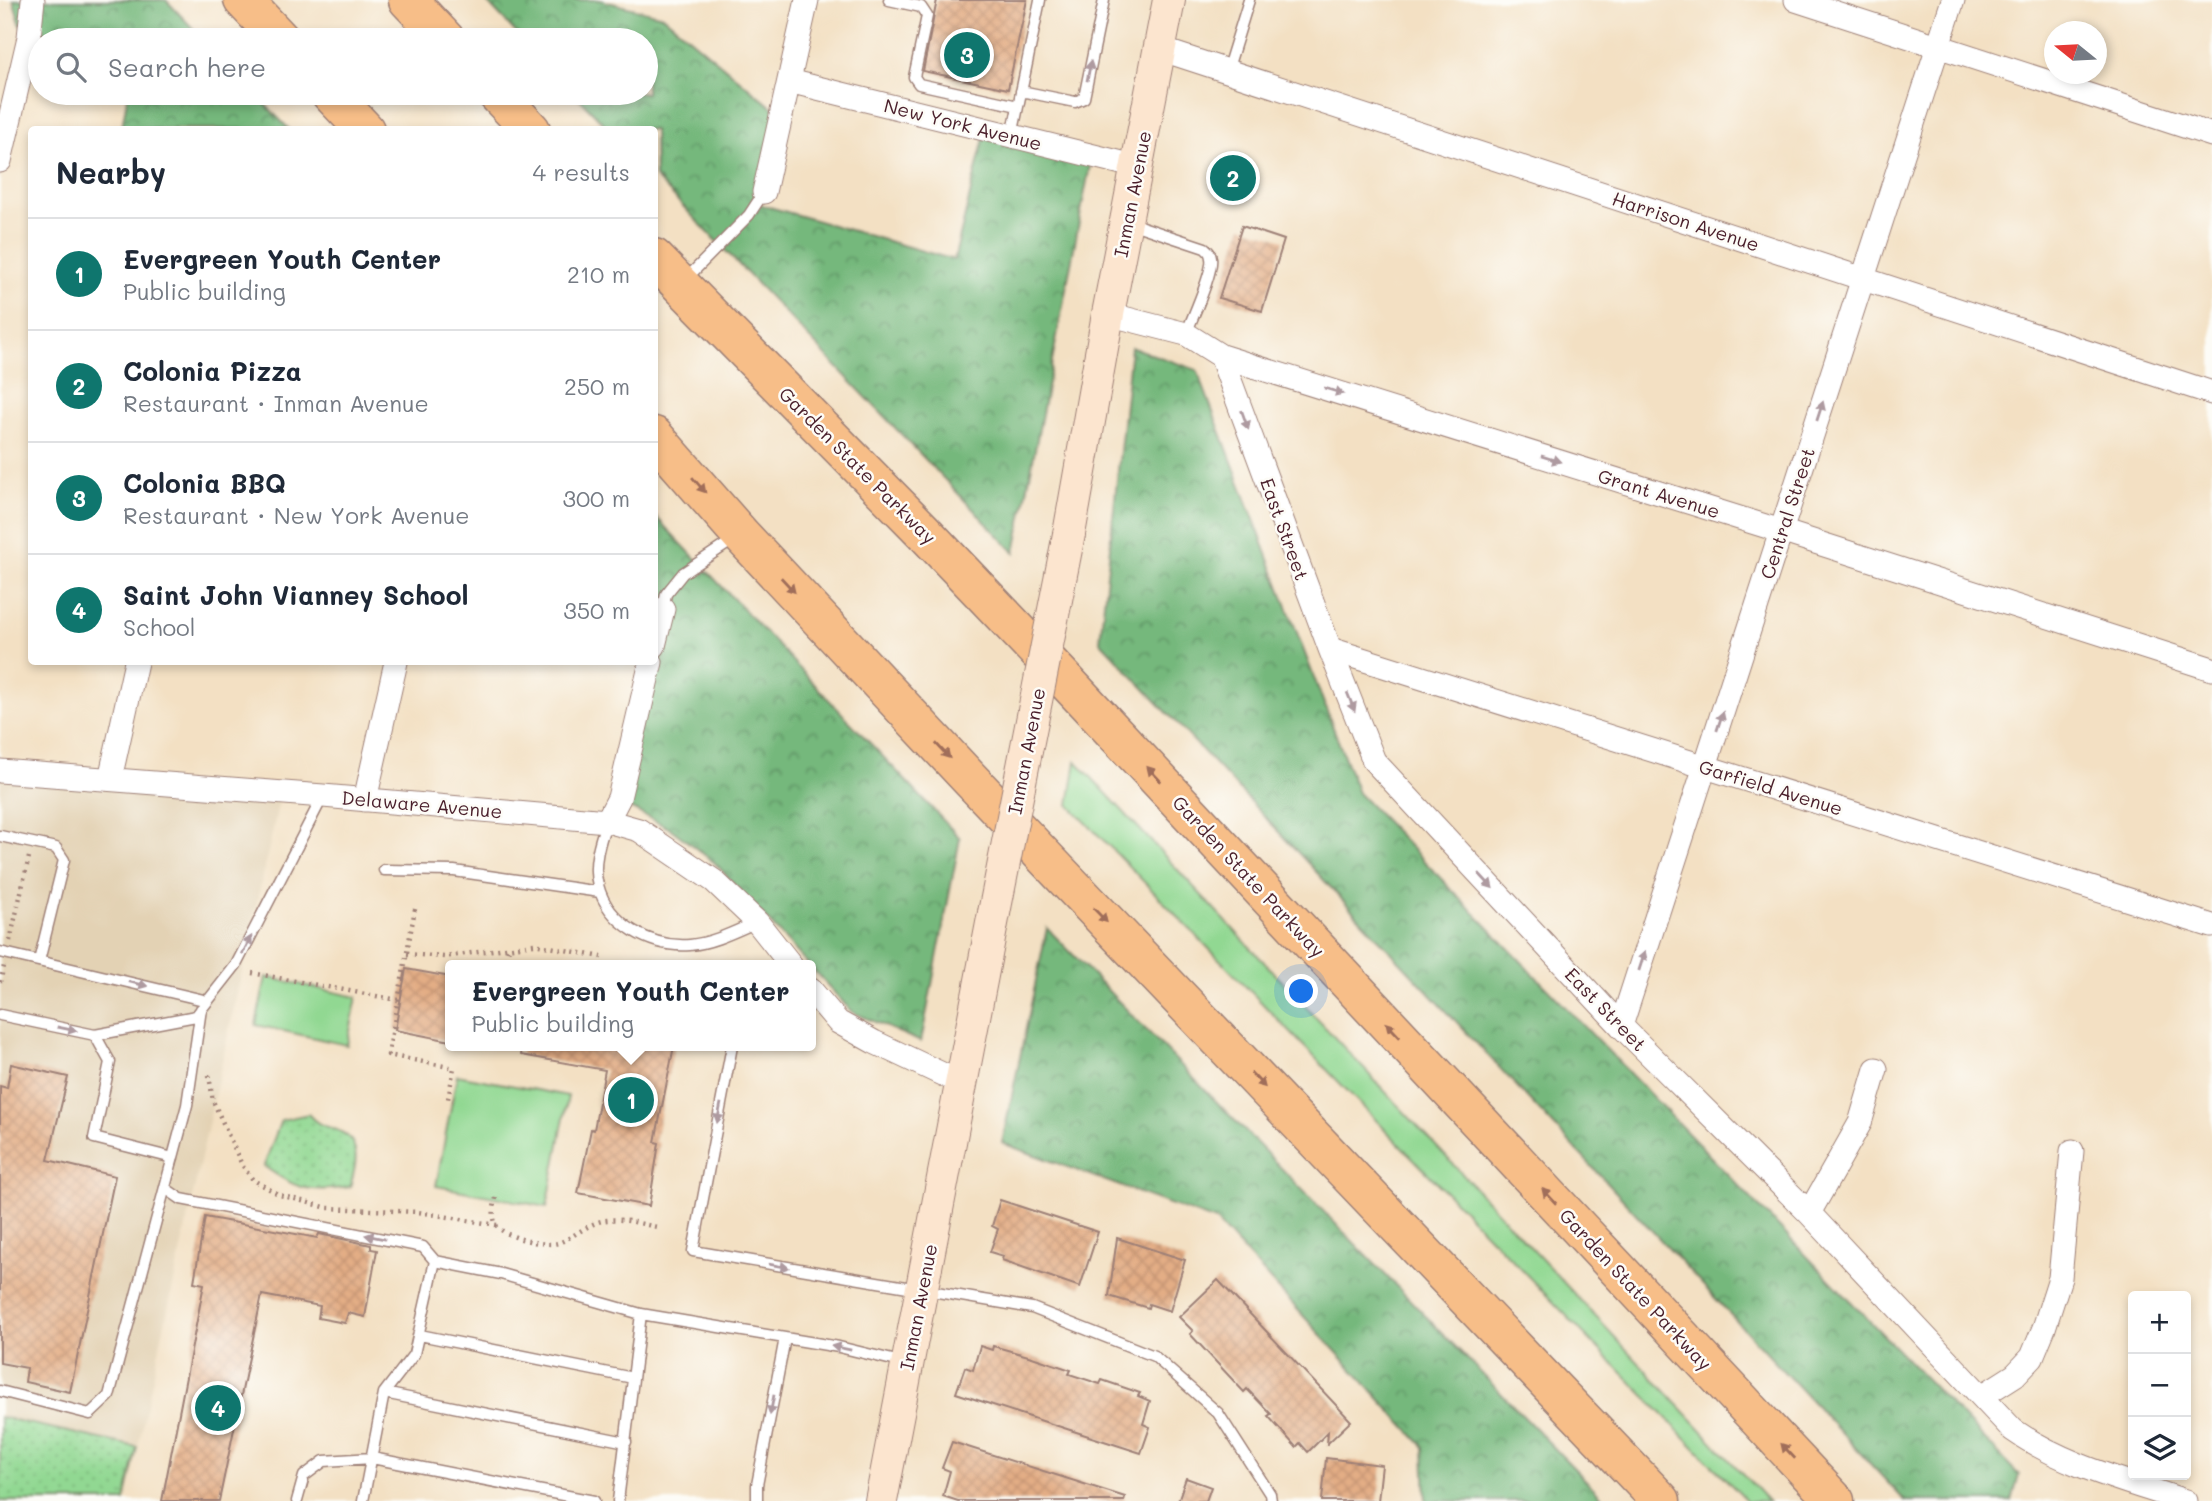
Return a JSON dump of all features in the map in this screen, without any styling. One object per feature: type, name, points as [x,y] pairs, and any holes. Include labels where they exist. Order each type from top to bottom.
[{"type":"highway","points":[[243,0],[270,28]]},
{"type":"highway","points":[[408,0],[435,28]]},
{"type":"highway","points":[[342,105],[361,126]]},
{"type":"highway","points":[[507,105],[527,126]]},
{"type":"highway","name":"Garden State Parkway","points":[[658,262],[923,531],[1066,681],[1835,1501]]},
{"type":"highway","points":[[658,441],[741,535],[978,787],[1661,1501]]},
{"type":"main road","name":"Inman Avenue","points":[[881,1501],[1069,534],[1108,314],[1169,0]]},
{"type":"street","points":[[30,28],[33,0]]},
{"type":"street","points":[[764,192],[807,0]]},
{"type":"street","points":[[1796,0],[2212,135]]},
{"type":"street","name":"Central Street","points":[[1621,1026],[1953,0]]},
{"type":"street","points":[[0,161],[28,41]]},
{"type":"street","name":"Harrison Avenue","points":[[1160,49],[2212,393]]},
{"type":"street","name":"New York Avenue","points":[[789,81],[1138,167]]},
{"type":"street","name":"Grant Avenue","points":[[1108,314],[1186,334],[1221,356],[2212,668]]},
{"type":"street","name":"East Street","points":[[1221,356],[1374,761],[1621,1026],[1809,1213],[2013,1430],[2053,1455],[2185,1501]]},
{"type":"street","points":[[658,630],[663,609]]},
{"type":"street","name":"Garfield Avenue","points":[[1330,649],[2212,926]]},
{"type":"street","points":[[110,779],[135,665]]},
{"type":"street","points":[[365,800],[395,665]]},
{"type":"street","points":[[607,821],[619,797],[650,665]]},
{"type":"street","name":"Delaware Avenue","points":[[0,771],[607,821],[639,830],[714,881],[757,922],[787,960]]},
{"type":"street","points":[[816,996],[838,1021],[874,1042],[961,1083]]},
{"type":"street","points":[[1809,1213],[1860,1123],[1876,1069]]},
{"type":"street","points":[[1982,1396],[2015,1375],[2032,1357],[2044,1328],[2060,1278],[2072,1151]]},
{"type":"lane","points":[[889,0],[921,7],[927,16],[914,76],[919,84],[1018,106]]},
{"type":"lane","points":[[1012,136],[1040,0]]},
{"type":"lane","points":[[1021,91],[1075,102],[1084,98],[1104,0]]},
{"type":"lane","points":[[1227,71],[1249,0]]},
{"type":"lane","points":[[681,285],[749,215],[764,192]]},
{"type":"lane","points":[[1127,222],[1205,248],[1209,253],[1212,260],[1206,282],[1186,334]]},
{"type":"lane","points":[[663,609],[666,594],[683,573],[741,535]]},
{"type":"lane","points":[[0,1015],[96,1035],[196,1016],[236,965],[323,796]]},
{"type":"lane","points":[[607,821],[599,843],[597,883],[600,892],[623,924],[634,932],[663,943],[692,945],[725,936],[757,922]]},
{"type":"lane","points":[[0,836],[56,848],[64,860],[38,961]]},
{"type":"lane","points":[[384,870],[454,871],[600,892]]},
{"type":"lane","points":[[0,952],[205,1005]]},
{"type":"lane","points":[[0,1391],[90,1413],[109,1396],[187,1105],[205,1005]]},
{"type":"lane","points":[[96,1035],[110,1062],[93,1138],[173,1158]]},
{"type":"lane","points":[[731,1051],[693,1251],[1032,1308],[1154,1356],[1218,1413],[1270,1494],[1271,1501]]},
{"type":"lane","points":[[165,1188],[181,1199],[423,1247],[435,1261],[501,1274],[641,1314],[839,1348],[907,1364]]},
{"type":"lane","points":[[363,1501],[384,1393],[414,1354],[435,1261]]},
{"type":"lane","points":[[618,1501],[641,1314]]},
{"type":"lane","points":[[420,1335],[633,1378]]},
{"type":"lane","points":[[757,1501],[757,1485],[785,1338]]},
{"type":"lane","points":[[384,1393],[626,1441]]},
{"type":"lane","points":[[298,1501],[304,1476],[324,1461],[372,1458],[594,1501]]},
{"type":"path","points":[[9,941],[30,852]]},
{"type":"path","points":[[415,909],[388,1055],[454,1068],[448,1099],[453,1100]]},
{"type":"path","points":[[407,954],[444,957],[534,944],[602,957]]},
{"type":"path","points":[[506,960],[509,948]]},
{"type":"path","points":[[0,982],[4,966]]},
{"type":"path","points":[[252,973],[398,1000]]},
{"type":"path","points":[[209,1071],[213,1101],[242,1165],[253,1180],[280,1195],[328,1208],[418,1212],[497,1225]]},
{"type":"path","points":[[496,1198],[493,1212],[497,1225],[506,1234],[550,1244],[558,1243],[598,1222],[608,1220],[656,1227]]},
{"type":"shaded area","points":[[0,771],[281,792],[126,1501],[0,1501]]},
{"type":"green space","points":[[13,0],[166,0],[193,28],[29,28],[21,26]]},
{"type":"green space","points":[[485,0],[600,0],[663,16],[779,113],[759,204],[954,260],[986,130],[1092,155],[1015,553],[658,180],[658,126],[606,126],[586,105],[658,105],[658,28],[512,28]]},
{"type":"green space","points":[[126,105],[266,105],[286,126],[122,126]]},
{"type":"green space","points":[[1131,347],[1197,370],[1358,793],[2019,1475],[2012,1501],[1905,1501],[1100,641]]},
{"type":"green space","points":[[658,519],[960,838],[921,1042],[852,1012],[816,973],[816,960],[804,960],[715,863],[671,829],[620,803],[654,665],[658,665],[658,648],[669,603],[658,592]]},
{"type":"green space","points":[[1076,761],[1768,1501],[1747,1501],[1069,805]]},
{"type":"green space","points":[[1047,928],[1606,1501],[1426,1501],[1424,1447],[1216,1221],[1002,1143]]},
{"type":"green space","points":[[266,977],[357,997],[347,1045],[256,1025]]},
{"type":"green space","points":[[457,1075],[568,1096],[547,1207],[436,1186]]},
{"type":"green space","points":[[308,1114],[320,1124],[341,1132],[352,1143],[356,1157],[350,1187],[325,1190],[304,1188],[285,1180],[264,1166],[281,1120]]},
{"type":"green space","points":[[0,1417],[137,1447],[125,1501],[0,1501]]},
{"type":"building","points":[[937,0],[1027,0],[1008,89],[923,71]]},
{"type":"building","points":[[1242,226],[1284,240],[1262,311],[1219,298]]},
{"type":"building","points":[[406,969],[445,976],[445,1040],[395,1030]]},
{"type":"building","points":[[521,1051],[673,1051],[655,1142],[659,1143],[649,1206],[578,1193],[591,1129],[594,1130],[605,1070],[521,1055]]},
{"type":"building","points":[[11,1064],[68,1077],[48,1160],[115,1176],[70,1392],[25,1382],[27,1368],[0,1363],[0,1086],[7,1088]]},
{"type":"building","points":[[1000,1200],[1098,1232],[1080,1287],[1002,1260],[1003,1256],[990,1252],[998,1229],[992,1226]]},
{"type":"building","points":[[205,1217],[317,1238],[319,1234],[371,1245],[371,1249],[377,1250],[365,1317],[348,1313],[345,1323],[318,1318],[320,1306],[262,1295],[219,1501],[162,1501],[204,1284],[194,1282]]},
{"type":"building","points":[[1117,1238],[1185,1260],[1170,1311],[1149,1304],[1148,1308],[1109,1296]]},
{"type":"building","points":[[1218,1280],[1351,1421],[1327,1444],[1328,1432],[1308,1452],[1300,1443],[1296,1447],[1268,1416],[1271,1414],[1247,1389],[1244,1392],[1190,1334],[1193,1331],[1179,1317]]},
{"type":"building","points":[[980,1346],[992,1350],[993,1346],[1032,1357],[1071,1370],[1069,1374],[1100,1384],[1102,1380],[1140,1393],[1138,1396],[1150,1401],[1143,1424],[1150,1427],[1141,1453],[956,1393],[965,1367],[973,1370]]},
{"type":"building","points":[[952,1442],[1125,1497],[1124,1501],[958,1501],[943,1496],[950,1471],[942,1468]]},
{"type":"building","points":[[1326,1458],[1382,1465],[1378,1501],[1322,1501]]},
{"type":"building","points":[[1186,1478],[1211,1487],[1206,1501],[1178,1501]]},
{"type":"place","name":"Colonia BBQ","points":[[967,55]]},
{"type":"place","name":"Colonia Pizza","points":[[1233,178]]},
{"type":"place","name":"Evergreen Youth Center","points":[[631,1100]]},
{"type":"place","name":"Saint John Vianney School","points":[[218,1408]]}]
